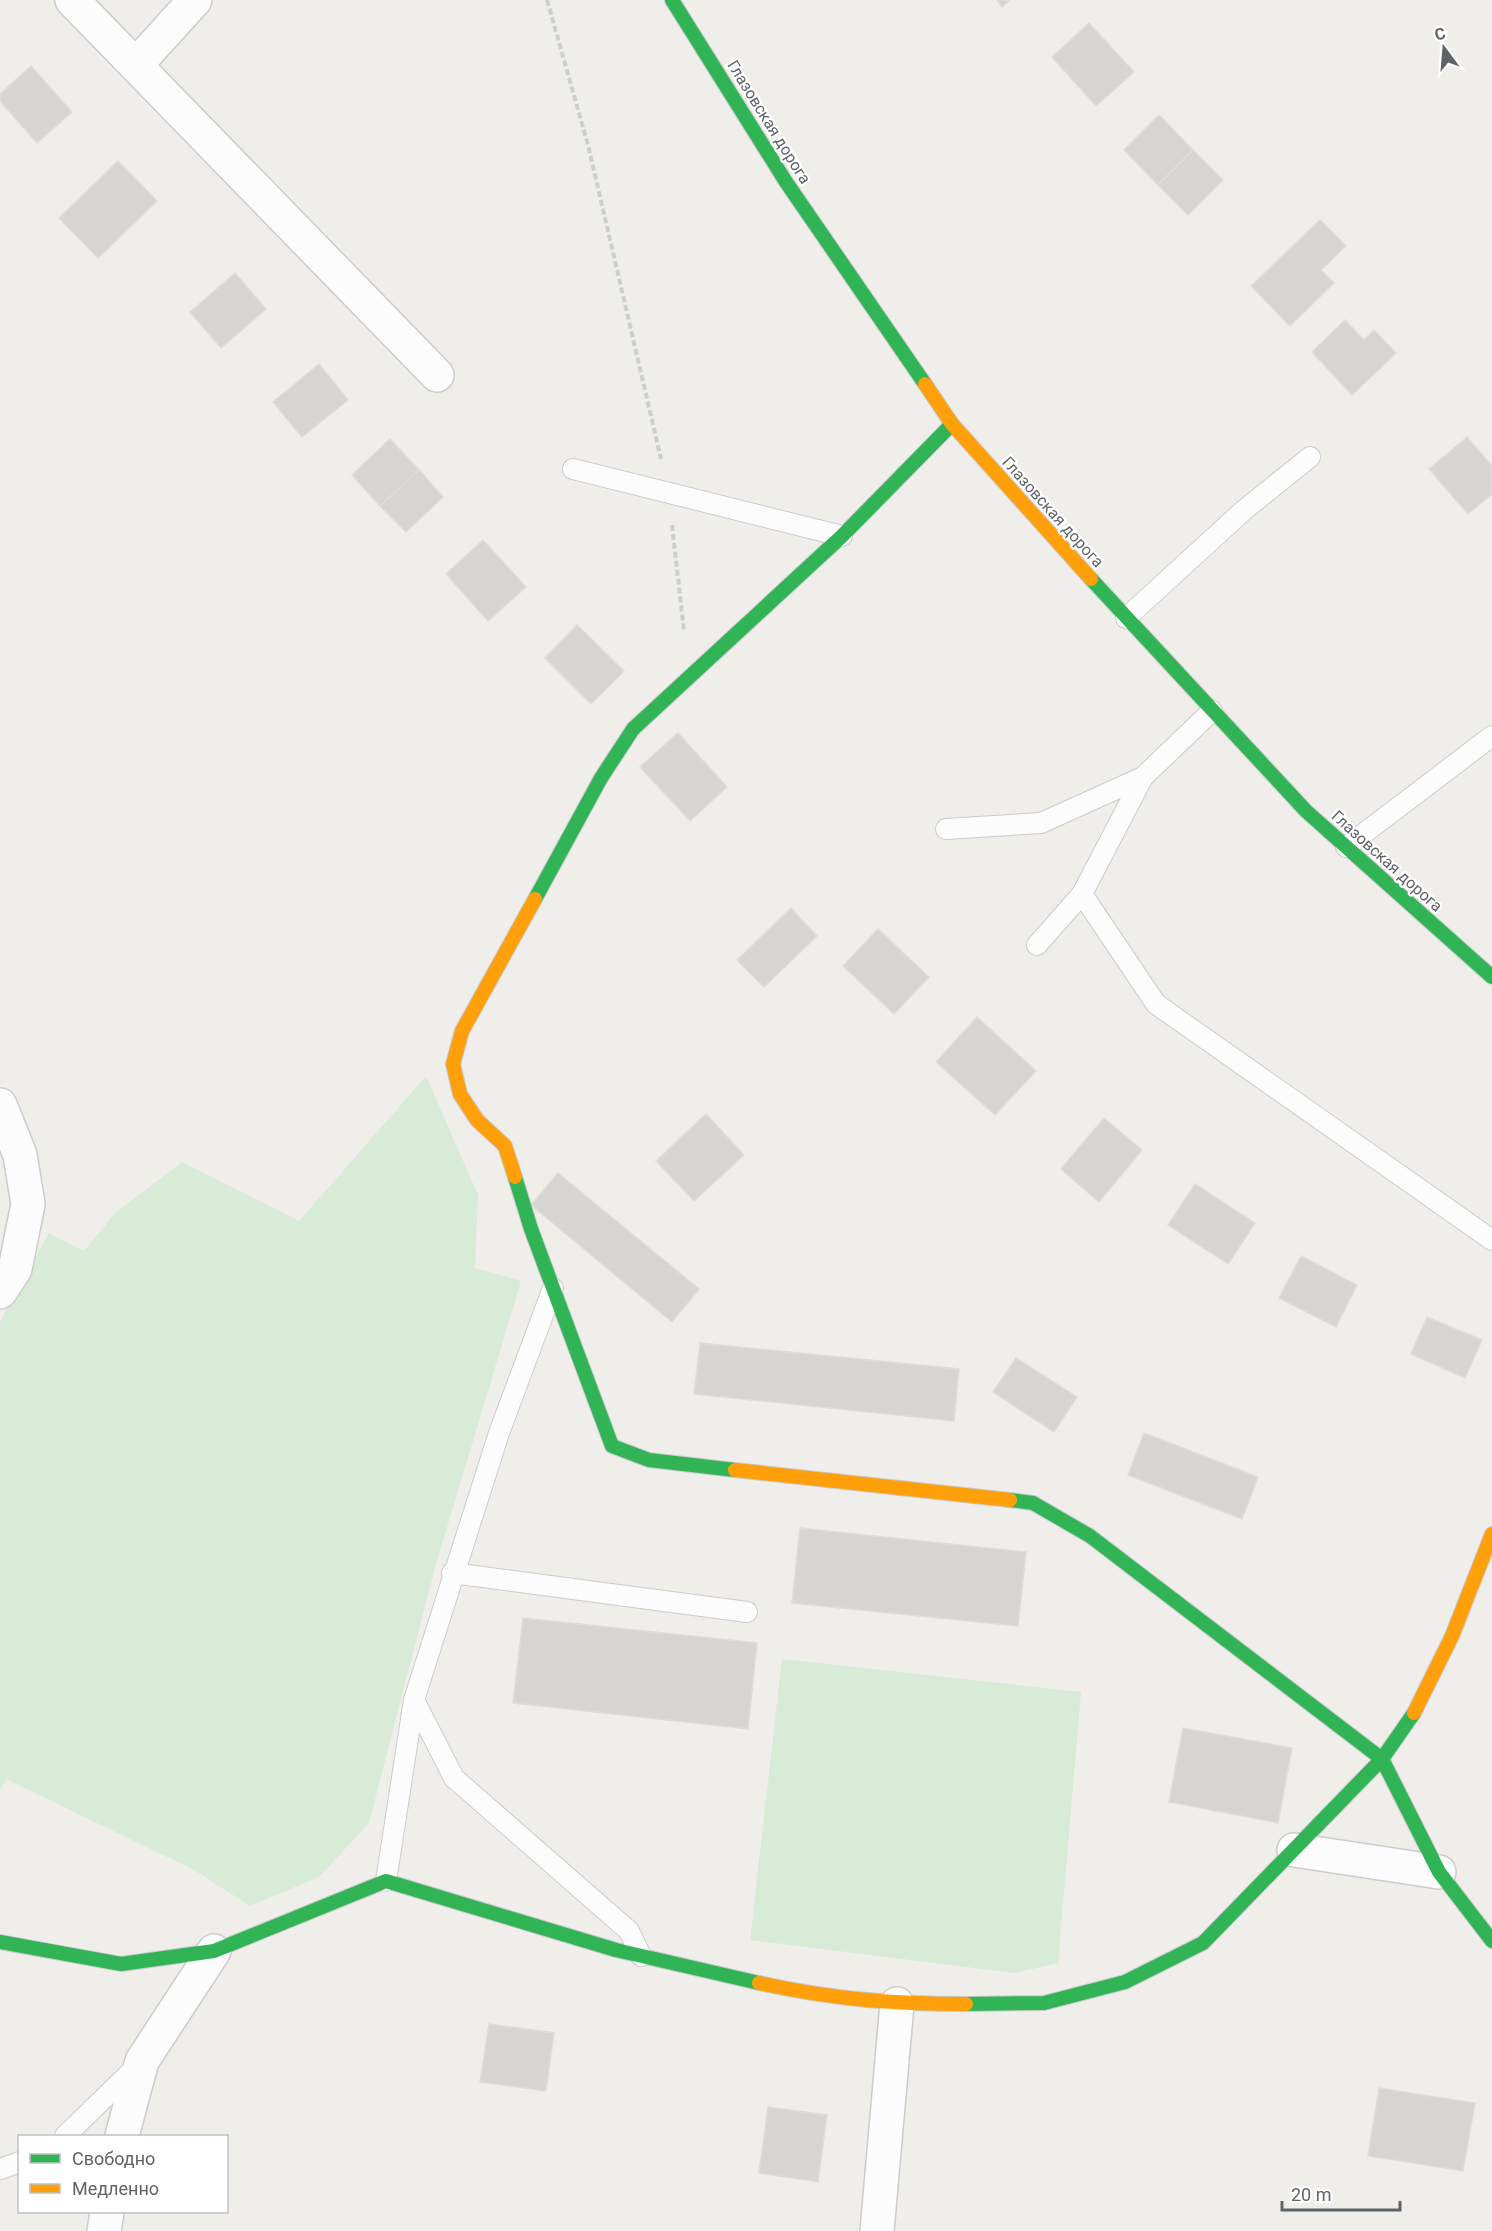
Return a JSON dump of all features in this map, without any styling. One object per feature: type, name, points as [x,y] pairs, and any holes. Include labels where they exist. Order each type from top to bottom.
[{"type":"street","points":[[72,0],[437,375]]},
{"type":"street","points":[[136,65],[195,0]]},
{"type":"street","name":"Глазовская дорога","points":[[672,0],[786,182],[952,424],[1126,618],[1306,811],[1492,976]]},
{"type":"street","points":[[952,424],[842,537],[633,729],[601,778],[462,1031],[453,1065],[460,1094],[477,1120],[505,1146],[553,1287],[612,1446],[649,1460],[1033,1503],[1090,1536],[1382,1759],[1439,1872],[1492,1941]]},
{"type":"street","points":[[0,1105],[20,1155],[28,1204],[15,1269],[0,1292]]},
{"type":"street","points":[[0,1942],[121,1964],[214,1951],[386,1881],[641,1956],[816,1996],[897,2004],[1044,2003],[1125,1982],[1203,1943],[1382,1759],[1416,1710],[1452,1636],[1492,1534]]},
{"type":"street","points":[[1294,1850],[1439,1872]]},
{"type":"street","points":[[122,2135],[142,2061],[214,1951]]},
{"type":"street","points":[[877,2231],[897,2004]]},
{"type":"street","points":[[104,2231],[107,2213]]},
{"type":"lane","points":[[1126,618],[1243,511],[1310,457]]},
{"type":"lane","points":[[573,469],[842,537]]},
{"type":"lane","points":[[1037,945],[1082,894],[1143,777],[1212,711]]},
{"type":"lane","points":[[1346,847],[1492,736]]},
{"type":"lane","points":[[946,829],[1041,823],[1143,777]]},
{"type":"lane","points":[[1082,894],[1156,1004],[1492,1240]]},
{"type":"lane","points":[[386,1881],[414,1700],[452,1574],[499,1432],[553,1287]]},
{"type":"lane","points":[[452,1574],[747,1612]]},
{"type":"lane","points":[[414,1700],[454,1778],[629,1931],[641,1956]]},
{"type":"lane","points":[[67,2135],[142,2061]]},
{"type":"lane","points":[[0,2169],[18,2163]]},
{"type":"path","points":[[547,0],[588,145],[669,493],[690,677]]},
{"type":"green space","points":[[426,1076],[478,1195],[475,1268],[521,1281],[436,1564],[369,1823],[319,1877],[250,1906],[194,1870],[6,1779],[0,1790],[0,1322],[49,1233],[84,1251],[116,1212],[182,1162],[299,1221]]},
{"type":"green space","points":[[782,1659],[1081,1692],[1058,1963],[1015,1973],[750,1940]]},
{"type":"building","points":[[997,0],[1010,0],[1002,7]]},
{"type":"building","points":[[1089,23],[1134,72],[1096,106],[1052,57]]},
{"type":"building","points":[[31,66],[72,112],[37,143],[0,101],[0,94]]},
{"type":"building","points":[[1159,115],[1193,150],[1158,185],[1124,150]]},
{"type":"building","points":[[1193,150],[1223,180],[1188,215],[1158,185]]},
{"type":"building","points":[[118,161],[157,201],[98,258],[59,218]]},
{"type":"building","points":[[1320,220],[1346,246],[1321,270],[1334,283],[1290,326],[1251,286]]},
{"type":"building","points":[[235,273],[266,309],[221,348],[190,312]]},
{"type":"building","points":[[1345,320],[1364,340],[1374,330],[1396,353],[1352,395],[1312,352]]},
{"type":"building","points":[[319,364],[348,400],[302,437],[273,402]]},
{"type":"building","points":[[1467,437],[1492,466],[1492,494],[1468,514],[1429,469]]},
{"type":"building","points":[[390,439],[419,470],[380,506],[352,475]]},
{"type":"building","points":[[419,470],[443,497],[406,532],[380,506]]},
{"type":"building","points":[[483,540],[526,587],[488,621],[446,574]]},
{"type":"building","points":[[577,625],[624,671],[591,704],[545,658]]},
{"type":"building","points":[[678,733],[727,787],[690,821],[640,767]]},
{"type":"building","points":[[791,908],[817,936],[764,987],[737,960]]},
{"type":"building","points":[[878,929],[929,977],[894,1014],[843,966]]},
{"type":"building","points":[[977,1017],[1036,1071],[995,1115],[936,1062]]},
{"type":"building","points":[[706,1114],[744,1155],[694,1201],[656,1161]]},
{"type":"building","points":[[1104,1118],[1142,1150],[1099,1202],[1061,1169]]},
{"type":"building","points":[[558,1173],[699,1289],[672,1322],[531,1205]]},
{"type":"building","points":[[1195,1184],[1255,1223],[1228,1264],[1168,1225]]},
{"type":"building","points":[[1301,1256],[1357,1285],[1336,1327],[1279,1298]]},
{"type":"building","points":[[1427,1317],[1482,1340],[1465,1378],[1411,1354]]},
{"type":"building","points":[[700,1343],[959,1369],[954,1421],[694,1394]]},
{"type":"building","points":[[1016,1358],[1077,1397],[1054,1432],[993,1392]]},
{"type":"building","points":[[1144,1433],[1258,1477],[1242,1519],[1128,1475]]},
{"type":"building","points":[[800,1528],[1026,1552],[1018,1626],[792,1603]]},
{"type":"building","points":[[523,1618],[757,1643],[748,1729],[513,1703]]},
{"type":"building","points":[[1183,1728],[1292,1748],[1278,1823],[1169,1802]]},
{"type":"building","points":[[489,2024],[554,2033],[546,2091],[480,2082]]},
{"type":"building","points":[[1379,2088],[1475,2103],[1463,2171],[1368,2156]]},
{"type":"building","points":[[768,2107],[827,2115],[818,2182],[759,2173]]},
{"type":"traffic: fast","points":[[672,0],[786,182],[925,384]]},
{"type":"traffic: fast","points":[[535,899],[601,778],[633,729],[842,536],[952,424]]},
{"type":"traffic: fast","points":[[1091,579],[1306,811],[1492,977]]},
{"type":"traffic: fast","points":[[515,1177],[531,1229],[612,1446],[649,1460],[735,1470]]},
{"type":"traffic: fast","points":[[1010,1500],[1033,1503],[1090,1536],[1382,1759],[1439,1872],[1492,1941]]},
{"type":"traffic: fast","points":[[966,2004],[1044,2003],[1125,1982],[1203,1943],[1382,1759],[1414,1713]]},
{"type":"traffic: fast","points":[[0,1942],[121,1964],[214,1951],[386,1881],[616,1950],[759,1983]]},
{"type":"traffic: slow","points":[[925,384],[952,424],[1091,579]]},
{"type":"traffic: slow","points":[[515,1177],[505,1146],[477,1120],[460,1094],[453,1064],[462,1031],[535,899]]},
{"type":"traffic: slow","points":[[735,1470],[1010,1500]]},
{"type":"traffic: slow","points":[[1414,1713],[1452,1636],[1492,1534]]},
{"type":"traffic: slow","points":[[759,1983],[862,2000],[966,2004]]}]
